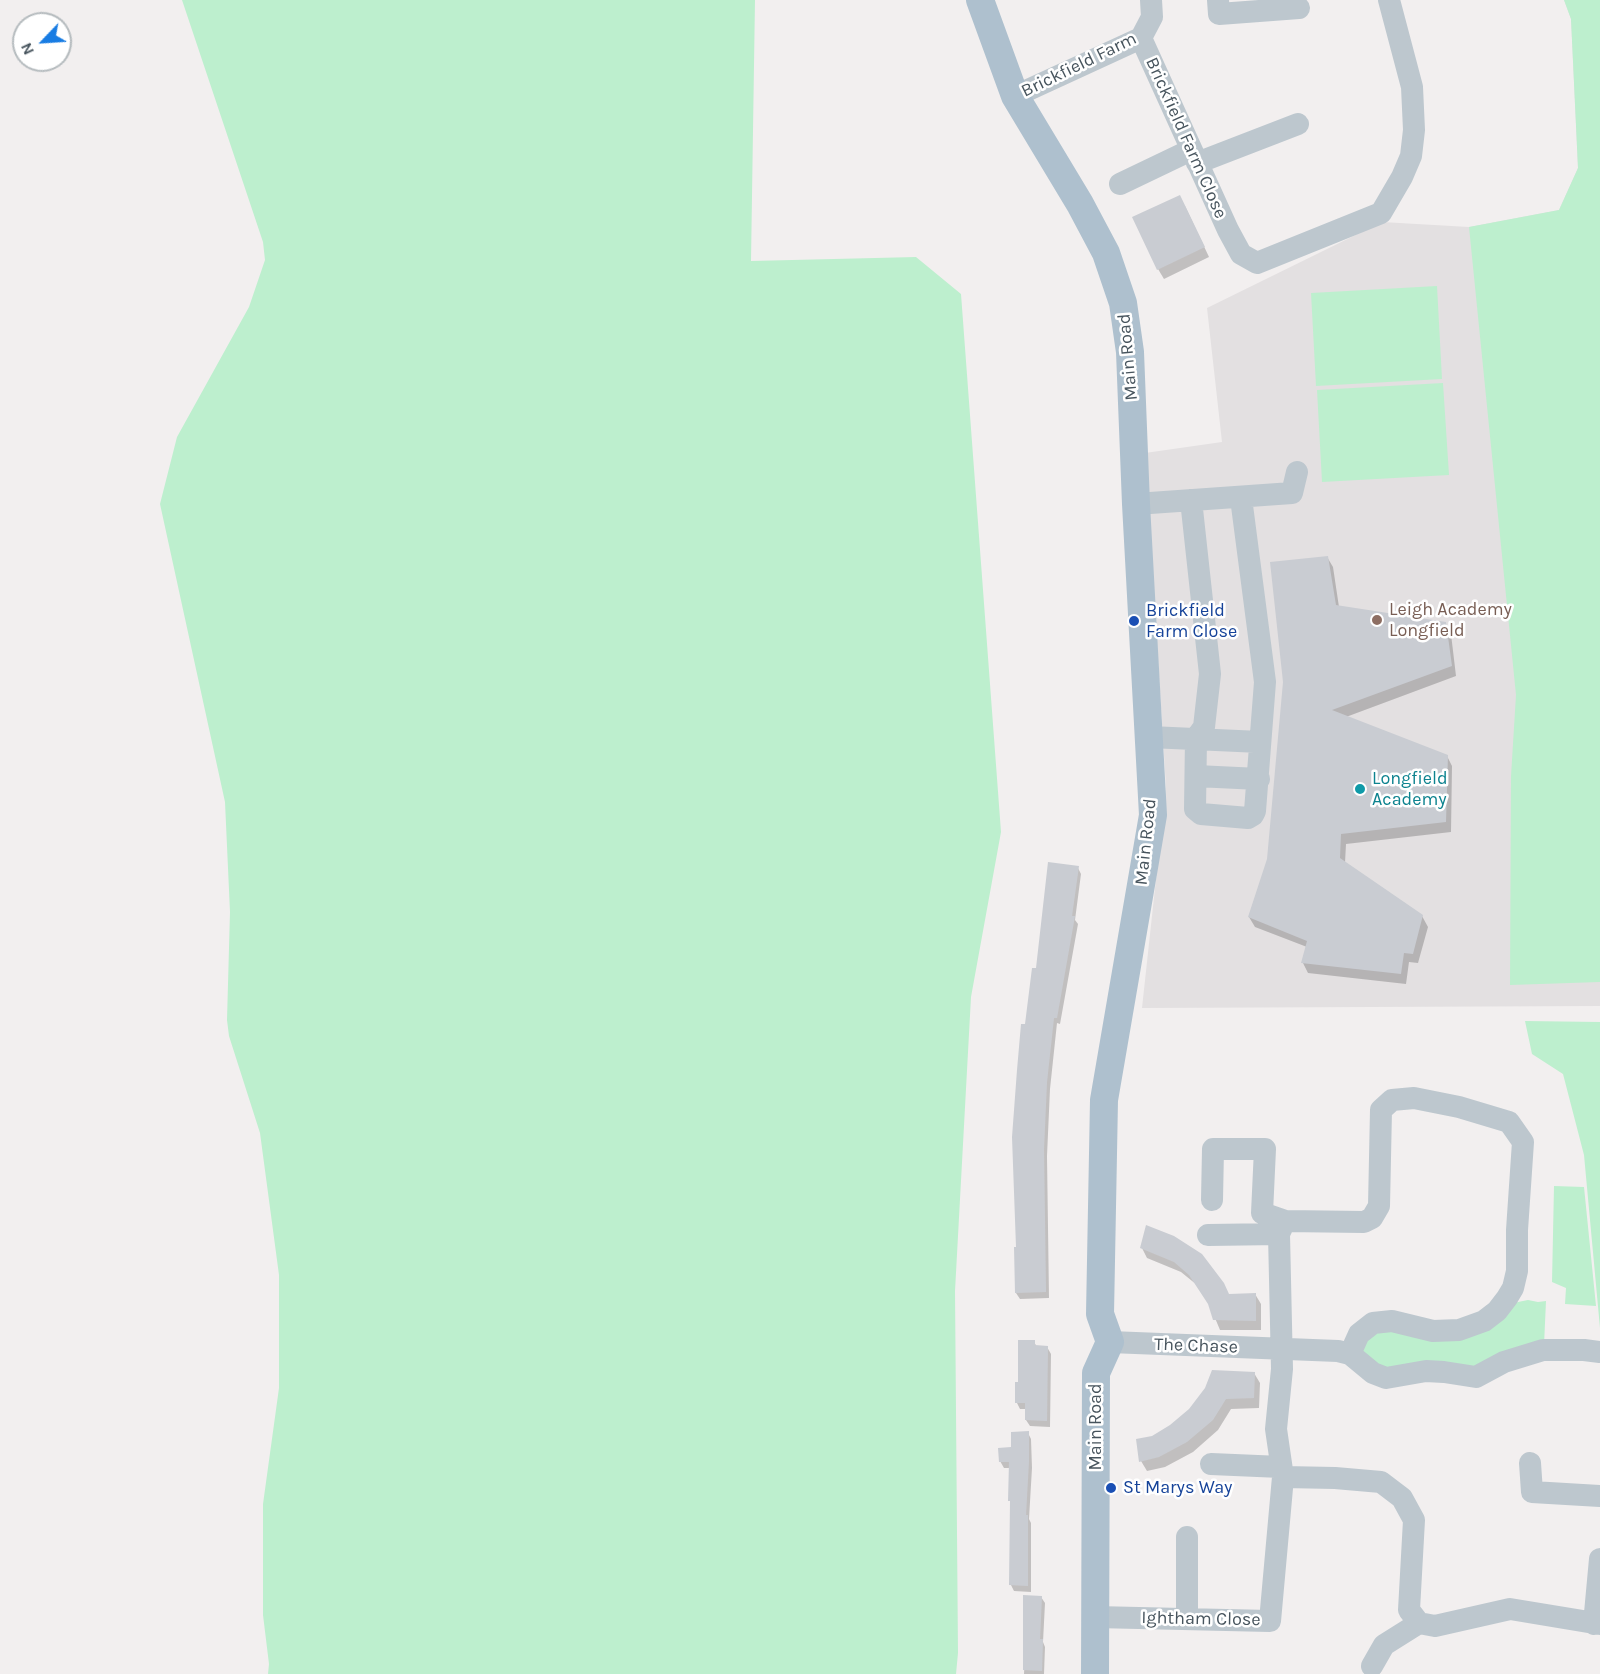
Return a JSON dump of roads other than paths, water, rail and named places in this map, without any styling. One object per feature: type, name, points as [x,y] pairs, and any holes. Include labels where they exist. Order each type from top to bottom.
[{"type":"main road","name":"Main Road","points":[[980,0],[1014,96],[1080,204],[1106,253],[1123,303],[1130,352],[1153,815],[1104,1100],[1100,1314],[1110,1342],[1096,1373],[1095,1674]]},
{"type":"street","name":"Brickfield Farm","points":[[1014,96],[1141,38],[1152,17],[1151,0]]},
{"type":"street","points":[[1218,0],[1220,14],[1299,8]]},
{"type":"street","name":"Brickfield Farm Close","points":[[1141,38],[1194,157],[1241,254],[1257,264],[1382,213],[1402,177],[1411,156],[1414,130],[1412,87],[1389,0]]},
{"type":"street","points":[[1120,184],[1194,157],[1298,124]]},
{"type":"street","points":[[1136,504],[1292,493],[1297,472]]},
{"type":"street","points":[[1191,500],[1210,674],[1204,727],[1196,738],[1195,808],[1198,813],[1248,818],[1256,811],[1265,682],[1241,498]]},
{"type":"street","points":[[1150,737],[1260,742]]},
{"type":"street","points":[[1196,776],[1259,779]]},
{"type":"street","points":[[1208,1234],[1364,1222],[1372,1218],[1378,1206],[1381,1110],[1392,1100],[1413,1098],[1459,1107],[1509,1122],[1523,1142],[1517,1230],[1517,1271],[1513,1288],[1501,1306],[1480,1323],[1453,1331],[1433,1331],[1392,1321],[1373,1323],[1359,1334],[1350,1354],[1375,1375],[1386,1378],[1426,1371],[1476,1377],[1504,1362],[1543,1350],[1600,1352]]},
{"type":"street","points":[[1212,1200],[1213,1149],[1265,1149],[1262,1213],[1282,1228]]},
{"type":"street","points":[[1282,1228],[1282,1385],[1276,1429],[1282,1472]]},
{"type":"street","name":"The Chase","points":[[1110,1342],[1332,1350],[1350,1354]]},
{"type":"street","points":[[1530,1463],[1532,1492],[1600,1496]]},
{"type":"street","points":[[1211,1464],[1381,1482],[1402,1498],[1414,1520],[1409,1610],[1419,1623],[1435,1626],[1510,1610],[1597,1624],[1600,1559]]},
{"type":"street","name":"Ightham Close","points":[[1095,1617],[1270,1621],[1282,1472]]},
{"type":"street","points":[[1186,1537],[1187,1619]]},
{"type":"street","points":[[1372,1666],[1384,1645],[1419,1623]]},
{"type":"place","name":"Leigh Academy Longfield","points":[[1377,620]]},
{"type":"place","name":"Brickfield Farm Close","points":[[1134,621]]},
{"type":"place","name":"Longfield Academy","points":[[1360,789]]},
{"type":"place","name":"St Marys Way","points":[[1111,1488]]}]
